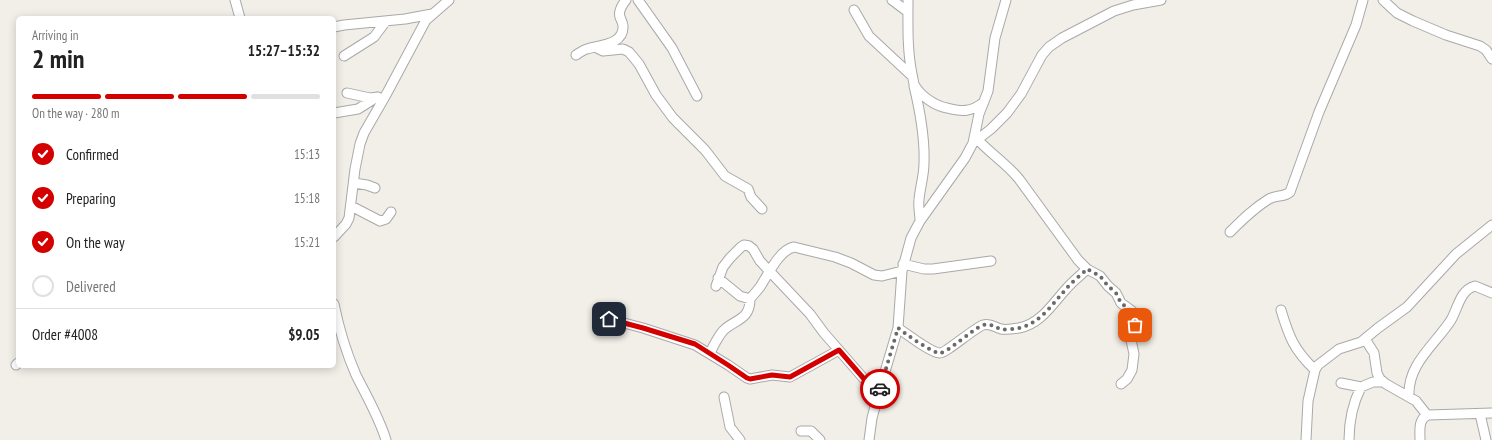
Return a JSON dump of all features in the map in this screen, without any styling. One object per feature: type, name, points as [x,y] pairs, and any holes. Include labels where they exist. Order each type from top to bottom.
[{"type":"street","points":[[235,0],[239,16]]},
{"type":"street","points":[[336,232],[346,224],[349,218],[360,144],[364,133],[426,20],[449,0]]},
{"type":"street","points":[[576,55],[586,49],[595,48],[610,43],[619,38],[623,25],[619,14],[626,0]]},
{"type":"street","points":[[638,0],[672,48],[697,96]]},
{"type":"street","points":[[892,0],[908,12]]},
{"type":"street","points":[[908,0],[910,62],[924,142],[924,174],[919,200],[920,221]]},
{"type":"street","points":[[975,142],[980,114],[990,82],[991,58],[995,38],[1006,0]]},
{"type":"street","points":[[871,437],[872,418],[898,328],[903,268],[911,238],[920,221],[957,170],[975,142],[1007,113],[1020,94],[1042,55],[1049,47],[1062,38],[1114,11],[1133,5],[1159,0]]},
{"type":"street","points":[[1230,232],[1256,208],[1275,196],[1290,192],[1319,112],[1356,24],[1363,0]]},
{"type":"street","points":[[1383,0],[1392,3],[1397,13],[1413,21],[1446,35],[1476,44],[1486,50],[1492,59]]},
{"type":"street","points":[[854,10],[869,36],[913,81],[931,102],[940,107],[965,111],[977,107],[985,101]]},
{"type":"street","points":[[336,27],[405,19],[432,14]]},
{"type":"street","points":[[344,56],[374,37],[386,21]]},
{"type":"street","points":[[595,48],[603,51],[624,49],[634,57],[656,95],[673,118],[705,150],[725,176],[748,189],[753,199],[762,209]]},
{"type":"street","points":[[347,93],[370,98],[377,97]]},
{"type":"street","points":[[336,113],[358,109],[377,97],[387,93]]},
{"type":"street","points":[[975,142],[1011,170],[1078,260],[1087,269],[1103,279],[1116,293],[1121,303],[1132,311],[1135,316],[1135,330],[1131,340],[1134,354],[1132,370],[1121,384]]},
{"type":"street","points":[[354,183],[375,188]]},
{"type":"street","points":[[350,206],[380,220],[386,219],[391,212]]},
{"type":"street","points":[[1306,440],[1308,400],[1315,370],[1318,365],[1336,351],[1355,345],[1365,339],[1410,304],[1456,254],[1492,226]]},
{"type":"street","points":[[750,299],[745,299],[717,282],[723,267],[744,245],[753,249],[760,261],[810,314],[824,333],[878,395]]},
{"type":"street","points":[[710,354],[713,346],[724,330],[744,318],[750,306],[750,299],[784,253],[794,247],[835,257],[851,263],[874,275],[882,276],[903,268],[933,269],[991,261]]},
{"type":"street","points":[[898,328],[924,345],[939,353],[942,353],[957,341],[983,325],[989,324],[1001,329],[1009,329],[1035,322],[1055,304],[1067,288],[1087,269]]},
{"type":"street","points":[[1409,397],[1410,380],[1421,359],[1450,320],[1466,290],[1475,286],[1492,293]]},
{"type":"street","points":[[1281,310],[1288,335],[1293,344],[1315,370]]},
{"type":"street","points":[[336,314],[339,328],[350,360],[375,410],[386,440]]},
{"type":"street","points":[[609,319],[695,344],[750,379],[772,375],[790,377],[839,350]]},
{"type":"street","points":[[1365,339],[1374,353],[1377,374],[1383,382],[1409,397],[1419,405],[1426,415]]},
{"type":"street","points":[[1341,383],[1361,387],[1373,382],[1383,382]]},
{"type":"street","points":[[1349,440],[1350,421],[1353,407],[1361,387]]},
{"type":"street","points":[[724,397],[730,427],[740,440]]},
{"type":"street","points":[[1420,440],[1420,425],[1422,419],[1426,415],[1492,413]]},
{"type":"street","points":[[1480,414],[1486,440]]},
{"type":"street","points":[[801,431],[811,431],[820,440]]},
{"type":"way so far","points":[[880,389],[896,340],[898,328],[913,339],[939,353],[942,353],[957,341],[983,325],[989,324],[1001,329],[1009,329],[1035,322],[1055,304],[1067,288],[1087,269],[1100,276],[1118,295],[1121,303],[1134,313],[1135,325]]},
{"type":"route","points":[[609,319],[695,344],[750,379],[772,375],[790,377],[839,350],[878,395],[880,389]]}]
